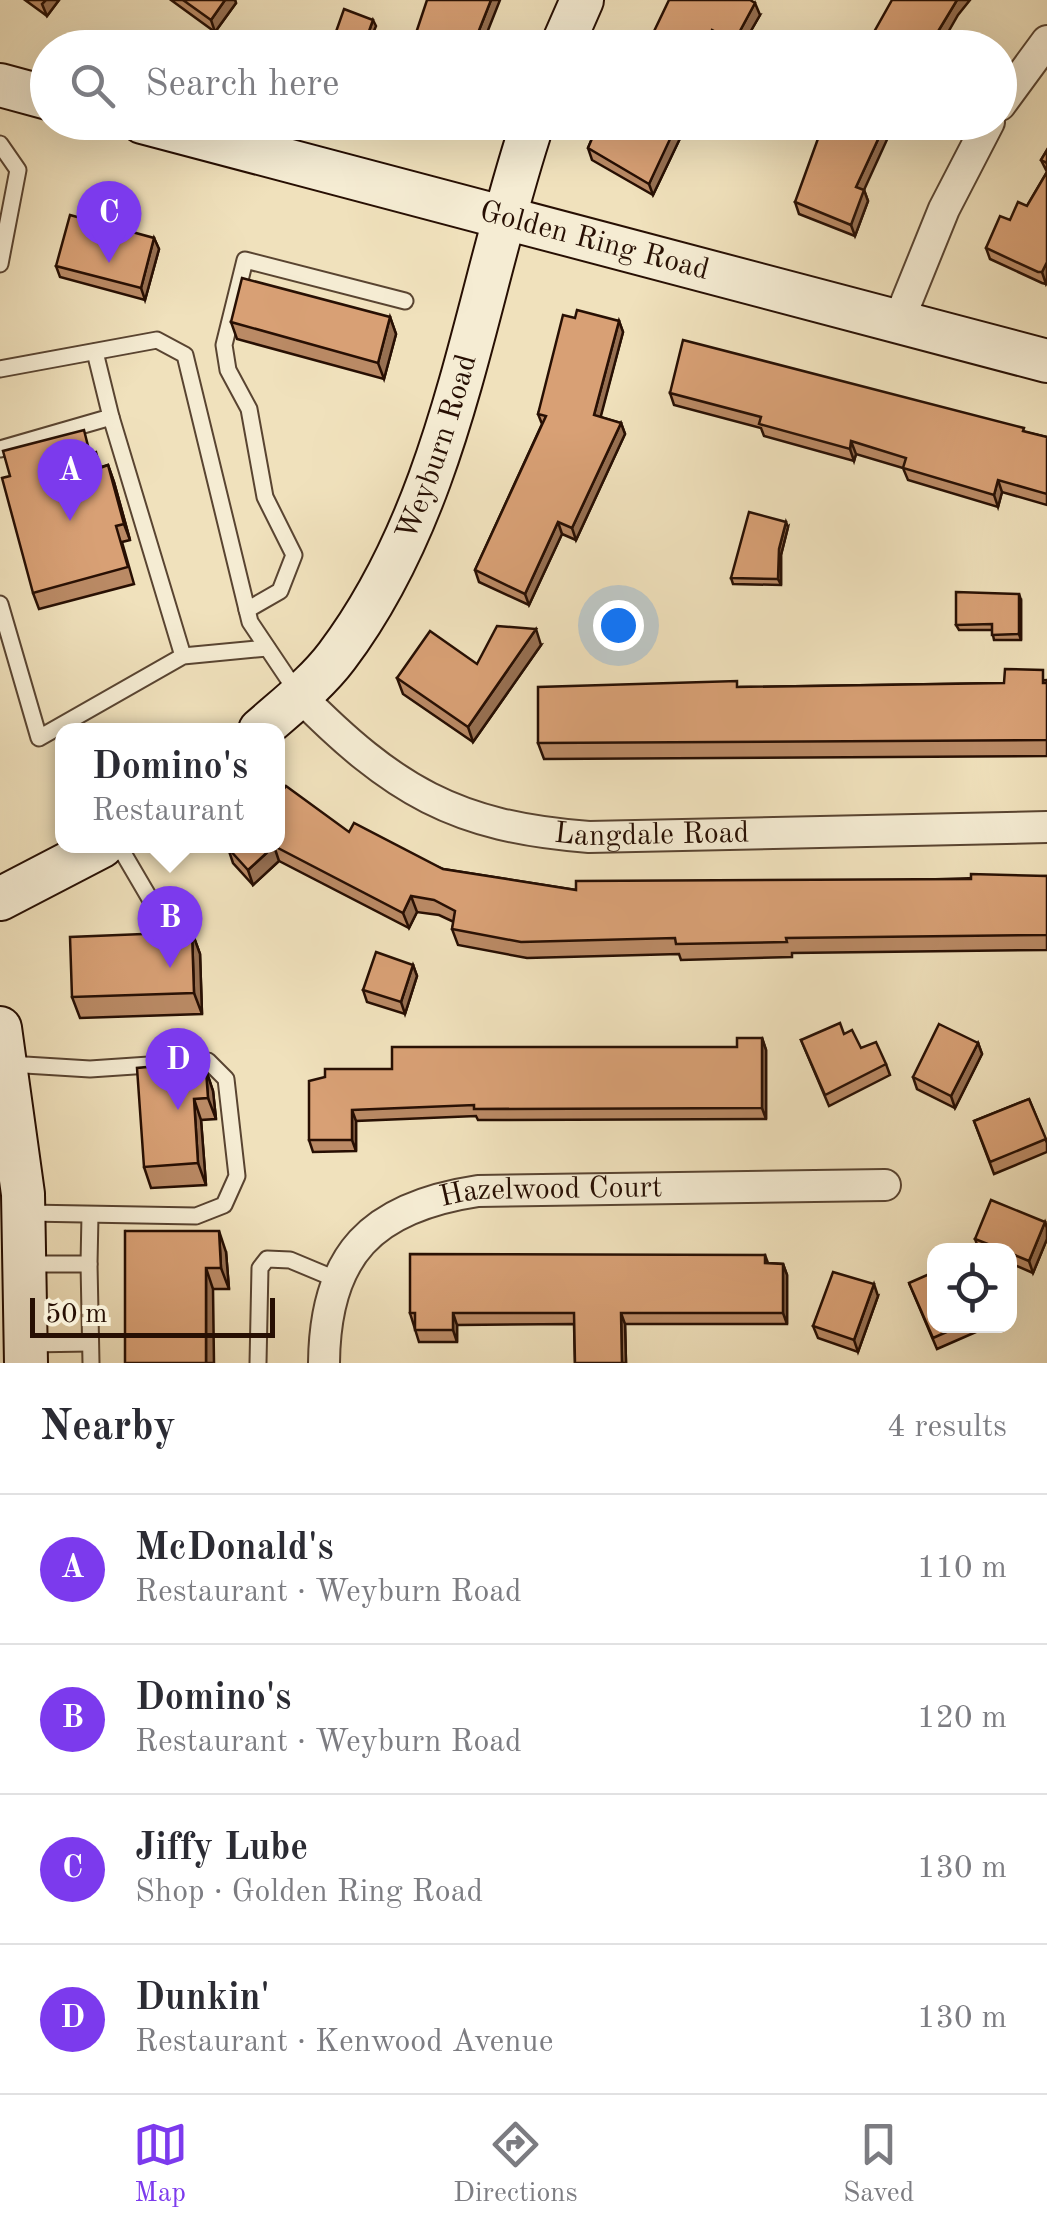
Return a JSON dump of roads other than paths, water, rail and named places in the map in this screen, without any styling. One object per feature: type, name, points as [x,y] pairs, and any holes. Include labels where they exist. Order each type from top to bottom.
[{"type":"street","points":[[569,30],[582,0]]},
{"type":"street","points":[[1017,82],[1047,41]]},
{"type":"street","name":"Golden Ring Road","points":[[211,140],[1047,360]]},
{"type":"street","name":"Weyburn Road","points":[[268,723],[336,658],[422,501],[529,140]]},
{"type":"street","points":[[899,320],[944,209],[980,140]]},
{"type":"street","name":"Langdale Road","points":[[300,696],[346,742],[424,798],[480,821],[524,832],[589,837],[1047,827]]},
{"type":"street","points":[[0,900],[89,853]]},
{"type":"street","points":[[3,1046],[10,1165],[24,1213],[26,1353]]},
{"type":"street","name":"Hazelwood Court","points":[[324,1363],[324,1326],[338,1280],[358,1243],[380,1222],[406,1207],[478,1191],[885,1185]]},
{"type":"lane","points":[[0,144],[18,170],[0,264]]},
{"type":"lane","points":[[247,610],[280,591],[294,555],[265,497],[249,409],[228,370],[224,346],[245,260],[405,301]]},
{"type":"lane","points":[[0,369],[157,340],[186,356],[247,610],[300,696]]},
{"type":"lane","points":[[96,352],[111,417],[183,656]]},
{"type":"lane","points":[[0,448],[111,417]]},
{"type":"lane","points":[[0,604],[39,738],[55,729]]},
{"type":"lane","points":[[65,723],[183,656],[268,648]]},
{"type":"lane","points":[[123,853],[170,934]]},
{"type":"lane","points":[[3,1046],[90,1069],[208,1061],[226,1079],[236,1176],[224,1204],[196,1216],[24,1213]]},
{"type":"lane","points":[[90,1215],[91,1363]]},
{"type":"lane","points":[[258,1363],[260,1268],[267,1260],[290,1260],[338,1280]]},
{"type":"lane","points":[[25,1264],[90,1264]]},
{"type":"lane","points":[[26,1353],[90,1343]]},
{"type":"place","name":"Jiffy Lube","points":[[109,263]]},
{"type":"place","name":"McDonald's","points":[[70,521]]},
{"type":"place","name":"Domino's","points":[[170,968]]},
{"type":"place","name":"Dunkin'","points":[[178,1110]]}]
